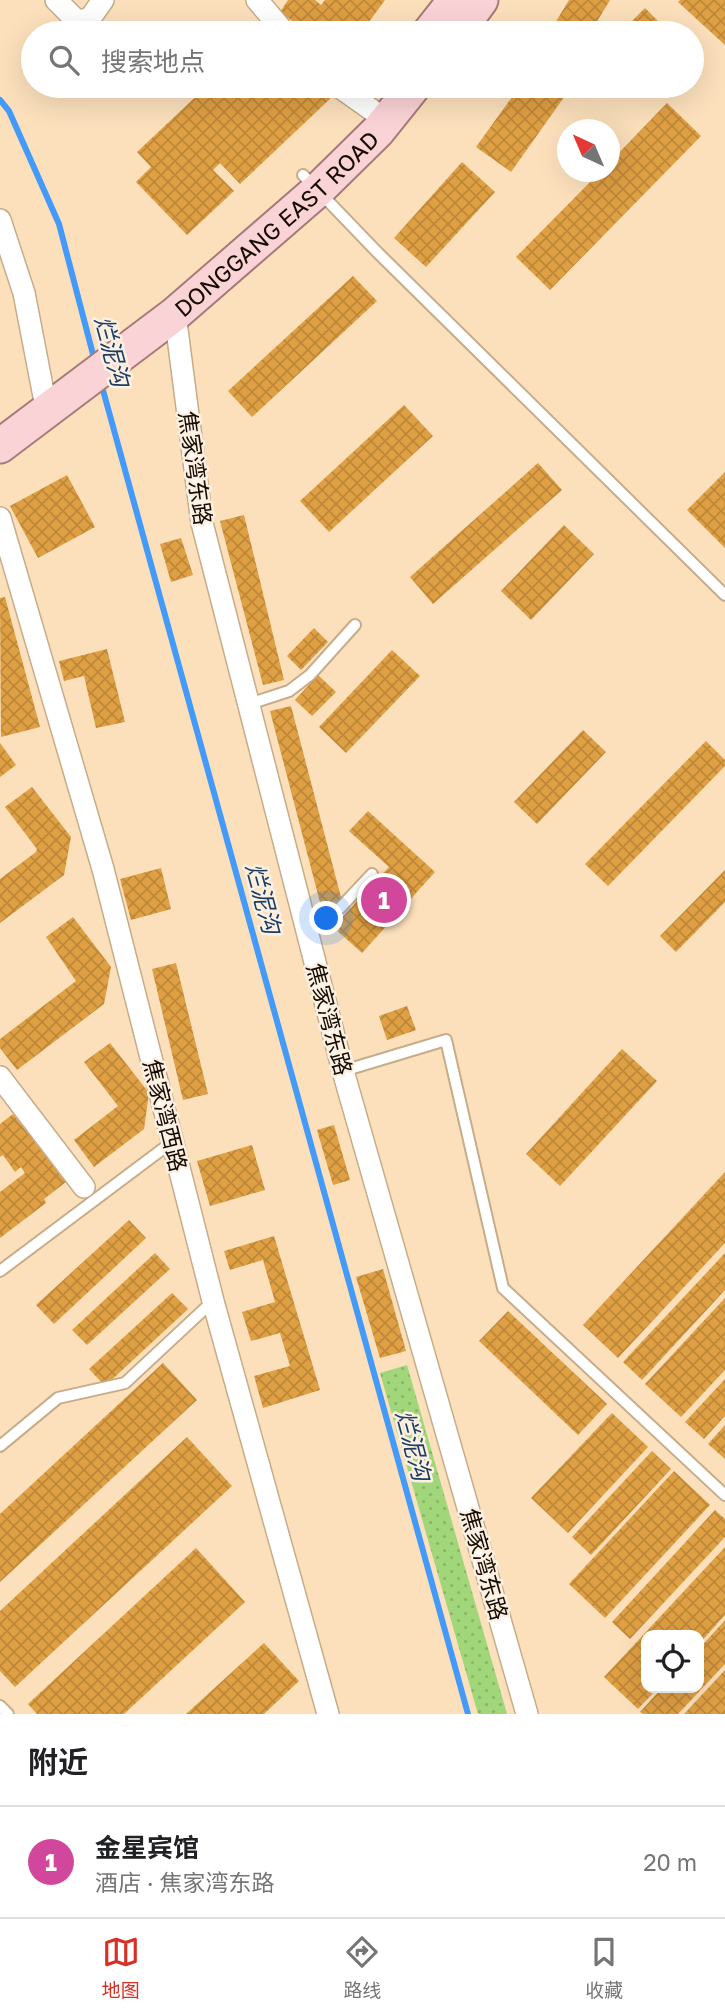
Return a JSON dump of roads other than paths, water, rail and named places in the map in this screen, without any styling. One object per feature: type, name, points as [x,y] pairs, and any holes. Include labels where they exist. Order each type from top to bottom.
[{"type":"main road","points":[[438,21],[455,0]]},
{"type":"main road","points":[[466,21],[481,0]]},
{"type":"main road","name":"DONGGANG EAST ROAD","points":[[124,341],[175,314],[310,183],[381,104]]},
{"type":"main road","name":"DONGGANG EAST ROAD","points":[[124,341],[162,298],[310,183]]},
{"type":"main road","points":[[0,446],[56,392],[124,341]]},
{"type":"main road","points":[[0,419],[56,392]]},
{"type":"street","points":[[56,0],[80,21]]},
{"type":"street","points":[[85,21],[91,17],[103,0]]},
{"type":"street","points":[[257,0],[275,21]]},
{"type":"street","points":[[0,220],[56,392]]},
{"type":"street","name":"焦家湾东路","points":[[175,314],[202,523],[343,1071],[527,1714]]},
{"type":"street","name":"焦家湾西路","points":[[0,518],[103,869],[213,1301],[328,1714]]},
{"type":"street","points":[[0,1077],[84,1186]]},
{"type":"lane","points":[[310,183],[725,595]]},
{"type":"lane","points":[[249,704],[289,691],[310,675],[355,625]]},
{"type":"lane","points":[[308,932],[341,908],[372,874]]},
{"type":"lane","points":[[343,1071],[446,1041],[503,1288],[725,1495]]},
{"type":"lane","points":[[0,1271],[172,1142]]},
{"type":"lane","points":[[0,1446],[58,1398],[125,1382],[213,1301]]},
{"type":"lane","points":[[0,1706],[8,1714]]},
{"type":"waterway","name":"烂泥沟","points":[[0,100],[9,111],[59,224],[95,362]]},
{"type":"waterway","name":"烂泥沟","points":[[101,383],[468,1714]]},
{"type":"place","name":"金星宾馆","points":[[384,900]]}]
